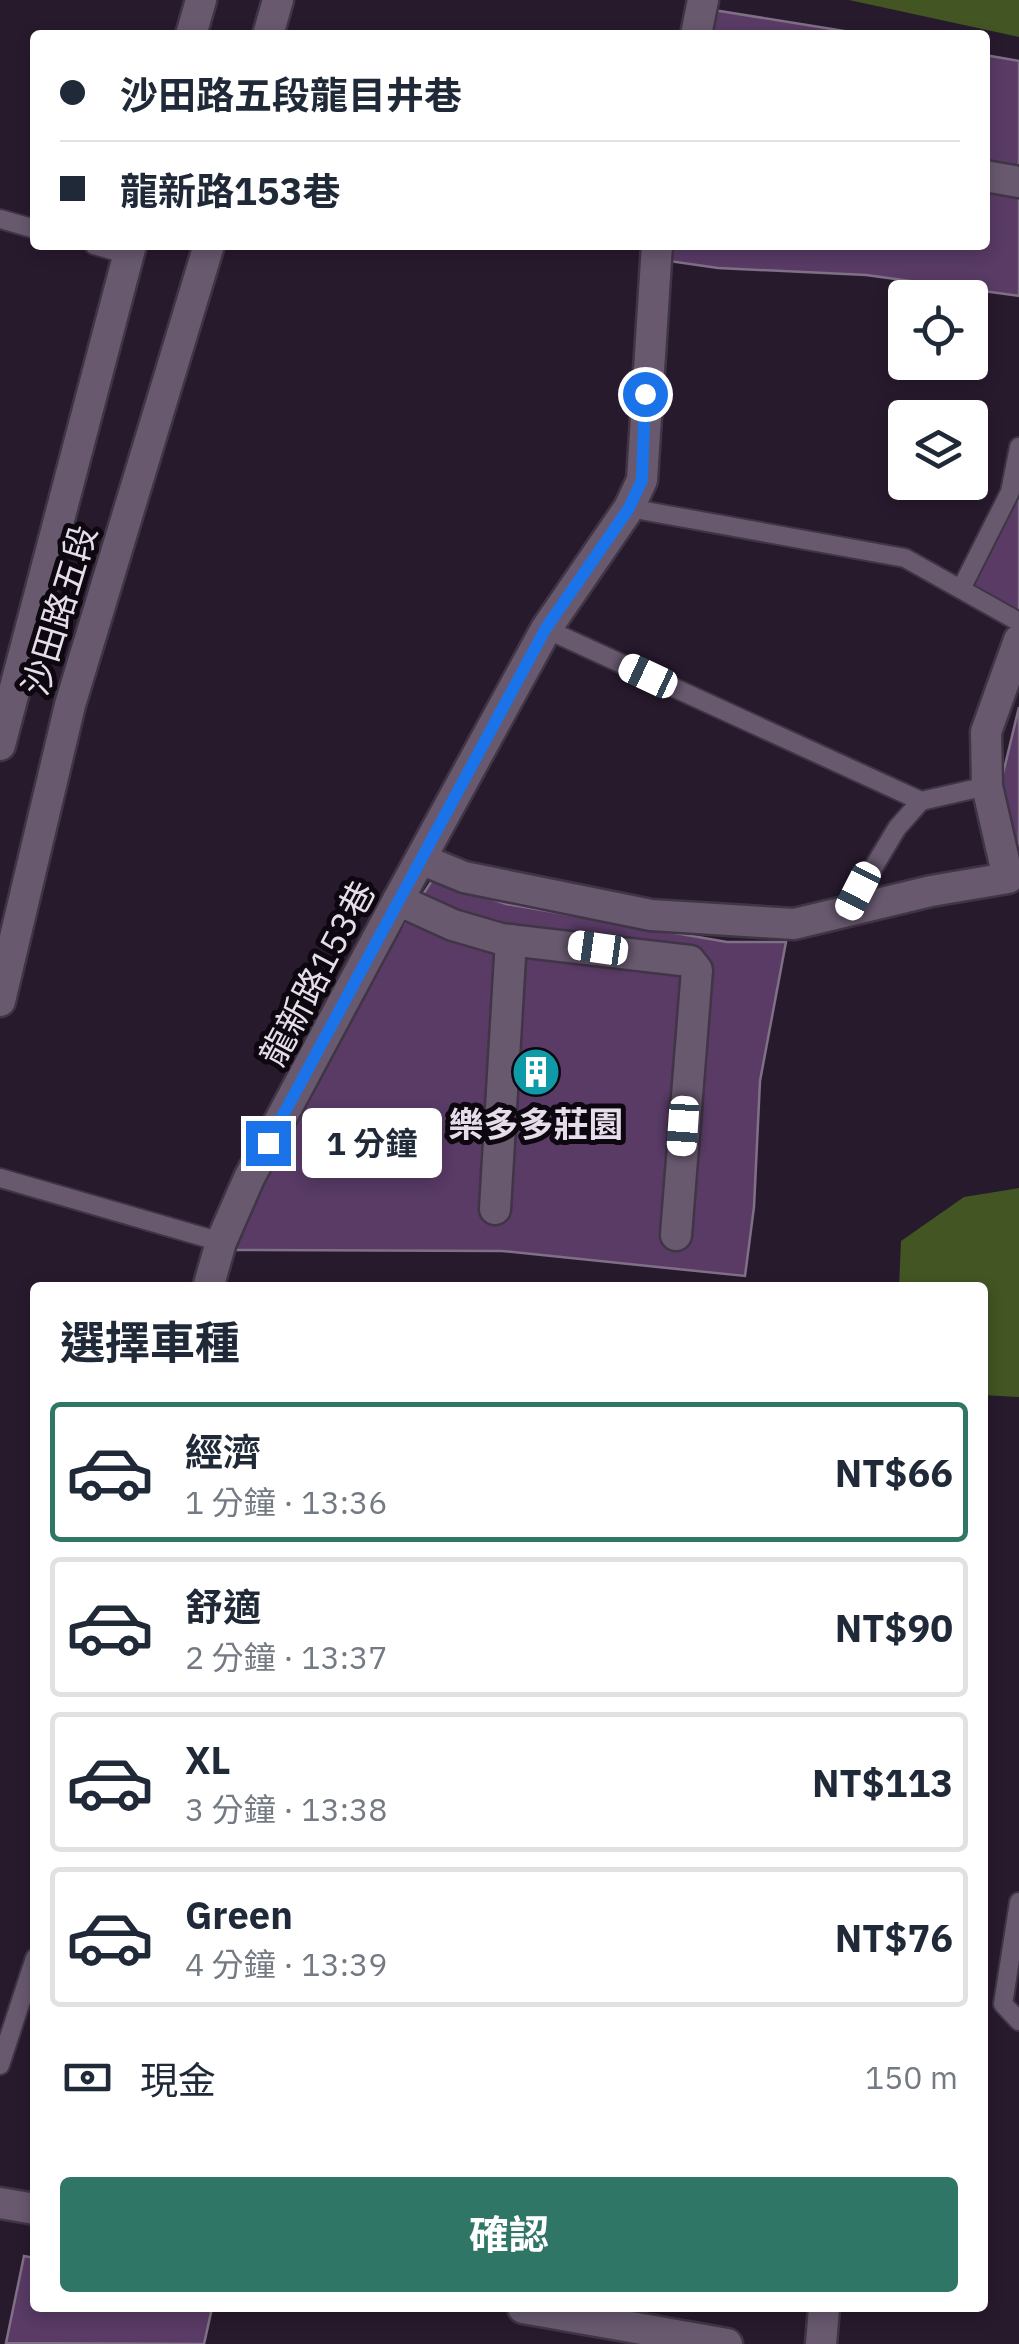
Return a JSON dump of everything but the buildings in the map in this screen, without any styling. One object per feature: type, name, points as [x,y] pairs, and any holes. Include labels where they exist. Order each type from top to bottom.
[{"type":"street","points":[[192,30],[201,0]]},
{"type":"street","points":[[269,30],[278,0]]},
{"type":"street","points":[[697,30],[703,0]]},
{"type":"street","points":[[990,177],[1019,182]]},
{"type":"street","name":"沙田路五段","points":[[0,746],[130,250]]},
{"type":"street","name":"沙田路五段","points":[[0,1002],[70,704],[205,250]]},
{"type":"street","name":"龍新路153巷","points":[[210,1282],[221,1242],[250,1178],[398,900],[546,628],[629,508],[642,480],[657,250]]},
{"type":"street","points":[[423,860],[464,877],[651,916],[794,924],[1008,878],[987,786],[986,732],[1019,640]]},
{"type":"street","points":[[398,900],[453,925],[511,940],[690,961],[697,970],[676,1235]]},
{"type":"street","points":[[495,1208],[511,940]]},
{"type":"street","points":[[0,2203],[30,2208]]},
{"type":"street","points":[[545,2312],[728,2344]]},
{"type":"street","points":[[822,2344],[824,2312]]},
{"type":"lane","points":[[0,219],[30,228]]},
{"type":"lane","points":[[960,589],[1010,492],[1019,447]]},
{"type":"lane","points":[[629,508],[905,558],[1019,622]]},
{"type":"lane","points":[[546,628],[921,800],[987,786]]},
{"type":"lane","points":[[848,910],[897,828],[921,800]]},
{"type":"lane","points":[[0,1178],[221,1242]]},
{"type":"lane","points":[[1019,1902],[1002,2004],[1019,2021]]},
{"type":"lane","points":[[0,2065],[30,1973]]},
{"type":"lane","points":[[988,1998],[1004,1998]]},
{"type":"green space","points":[[849,0],[1019,0],[1019,37]]},
{"type":"green space","points":[[1019,1188],[1019,1397],[988,1395],[988,1282],[899,1282],[901,1241],[964,1197]]},
{"type":"place","name":"樂多多莊園","points":[[536,1072]]},
{"type":"route","points":[[268,1143],[546,628],[629,508],[642,480],[645,394]]}]
